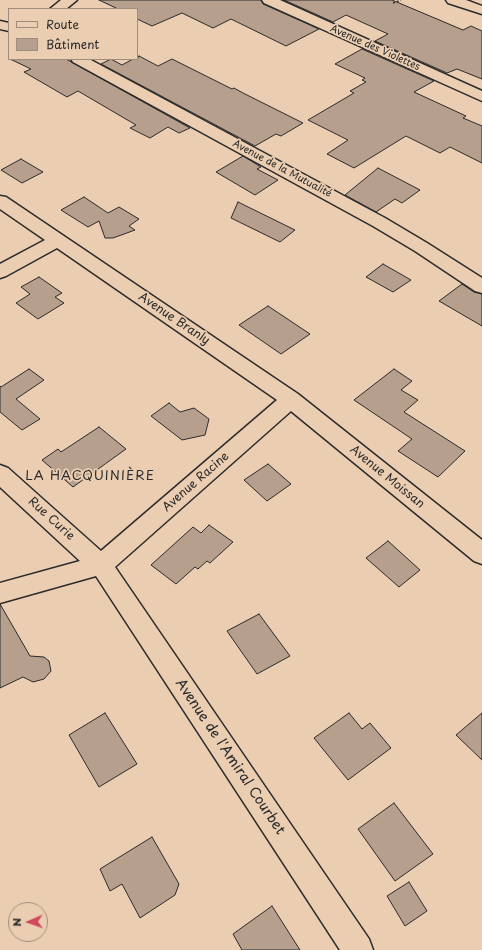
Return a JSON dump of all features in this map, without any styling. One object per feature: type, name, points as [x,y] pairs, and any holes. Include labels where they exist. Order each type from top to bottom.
[{"type":"street","points":[[58,8],[70,0]]},
{"type":"street","name":"Avenue des Violettes","points":[[269,0],[482,97]]},
{"type":"street","points":[[460,1],[482,10]]},
{"type":"street","name":"Avenue de la Mutualité","points":[[80,60],[379,222],[421,247],[482,287]]},
{"type":"street","name":"Avenue Branly","points":[[0,201],[291,400]]},
{"type":"street","points":[[0,272],[57,240]]},
{"type":"street","name":"Avenue Moissan","points":[[291,400],[482,554]]},
{"type":"street","name":"Avenue Racine","points":[[101,565],[291,400]]},
{"type":"street","name":"Rue Curie","points":[[0,474],[101,565]]},
{"type":"street","points":[[0,593],[101,565]]},
{"type":"street","name":"Avenue de l'Amiral Courbet","points":[[101,565],[358,950]]},
{"type":"path","points":[[392,3],[402,0]]},
{"type":"building","points":[[99,0],[261,0],[263,4],[319,29],[286,46],[231,19],[213,28],[182,13],[152,26],[138,19],[138,8],[116,8]]},
{"type":"building","points":[[284,0],[392,0],[463,30],[471,26],[482,31],[482,79],[457,69],[447,73],[375,41],[388,34],[346,15],[333,22]]},
{"type":"building","points":[[362,49],[434,81],[414,92],[466,116],[463,118],[482,126],[482,163],[450,147],[440,153],[406,136],[354,168],[327,154],[348,140],[308,120],[354,93],[350,91],[366,82],[362,80],[365,78],[335,64]]},
{"type":"building","points":[[139,56],[158,66],[172,59],[303,123],[281,136],[276,134],[255,146],[101,64],[109,60],[113,60],[122,65],[131,60],[138,60]]},
{"type":"building","points":[[12,60],[68,60],[190,128],[179,133],[168,127],[150,138],[130,128],[136,125],[78,91],[67,97],[24,72],[31,69]]},
{"type":"building","points":[[243,156],[261,167],[257,169],[278,180],[255,195],[216,172]]},
{"type":"building","points":[[21,159],[43,172],[22,183],[1,170]]},
{"type":"building","points":[[378,168],[420,190],[402,203],[395,199],[376,212],[345,195]]},
{"type":"building","points":[[84,197],[108,213],[119,207],[139,219],[129,226],[135,230],[113,238],[105,238],[99,221],[88,227],[61,210]]},
{"type":"building","points":[[238,202],[295,230],[280,242],[231,218]]},
{"type":"building","points":[[383,264],[411,280],[393,292],[366,277]]},
{"type":"building","points":[[39,277],[62,293],[55,297],[64,303],[38,319],[16,303],[30,294],[21,287]]},
{"type":"building","points":[[462,284],[474,292],[482,294],[482,326],[439,301]]},
{"type":"building","points":[[268,306],[310,334],[281,354],[239,325]]},
{"type":"building","points":[[29,369],[44,380],[16,399],[40,419],[22,430],[0,412],[0,386],[1,387]]},
{"type":"building","points":[[394,369],[412,381],[401,390],[418,400],[404,412],[465,451],[438,477],[398,451],[412,439],[354,400]]},
{"type":"building","points":[[169,403],[180,412],[194,408],[209,419],[205,435],[182,440],[151,416]]},
{"type":"building","points":[[99,427],[126,449],[73,487],[42,460],[58,449],[61,452]]},
{"type":"building","points":[[268,464],[291,484],[267,501],[244,480]]},
{"type":"building","points":[[209,525],[233,542],[210,563],[207,561],[198,569],[195,567],[176,584],[151,565],[193,527],[201,533]]},
{"type":"building","points":[[388,541],[420,570],[399,587],[366,558]]},
{"type":"building","points":[[0,604],[30,656],[44,657],[49,661],[51,671],[44,679],[33,682],[23,677],[0,688]]},
{"type":"building","points":[[259,614],[290,656],[257,674],[227,631]]},
{"type":"building","points":[[105,713],[137,764],[99,787],[69,735]]},
{"type":"building","points":[[349,713],[362,729],[370,723],[391,748],[348,780],[314,738]]},
{"type":"building","points":[[482,713],[482,760],[456,735]]},
{"type":"building","points":[[394,803],[433,854],[395,881],[358,829]]},
{"type":"building","points":[[152,837],[179,884],[175,895],[140,918],[122,884],[110,891],[100,869]]},
{"type":"building","points":[[409,882],[427,911],[405,926],[387,896]]},
{"type":"building","points":[[272,906],[300,950],[242,950],[233,934]]},
{"type":"district","name":"LA HACQUINIÈRE","points":[[90,476]]}]
